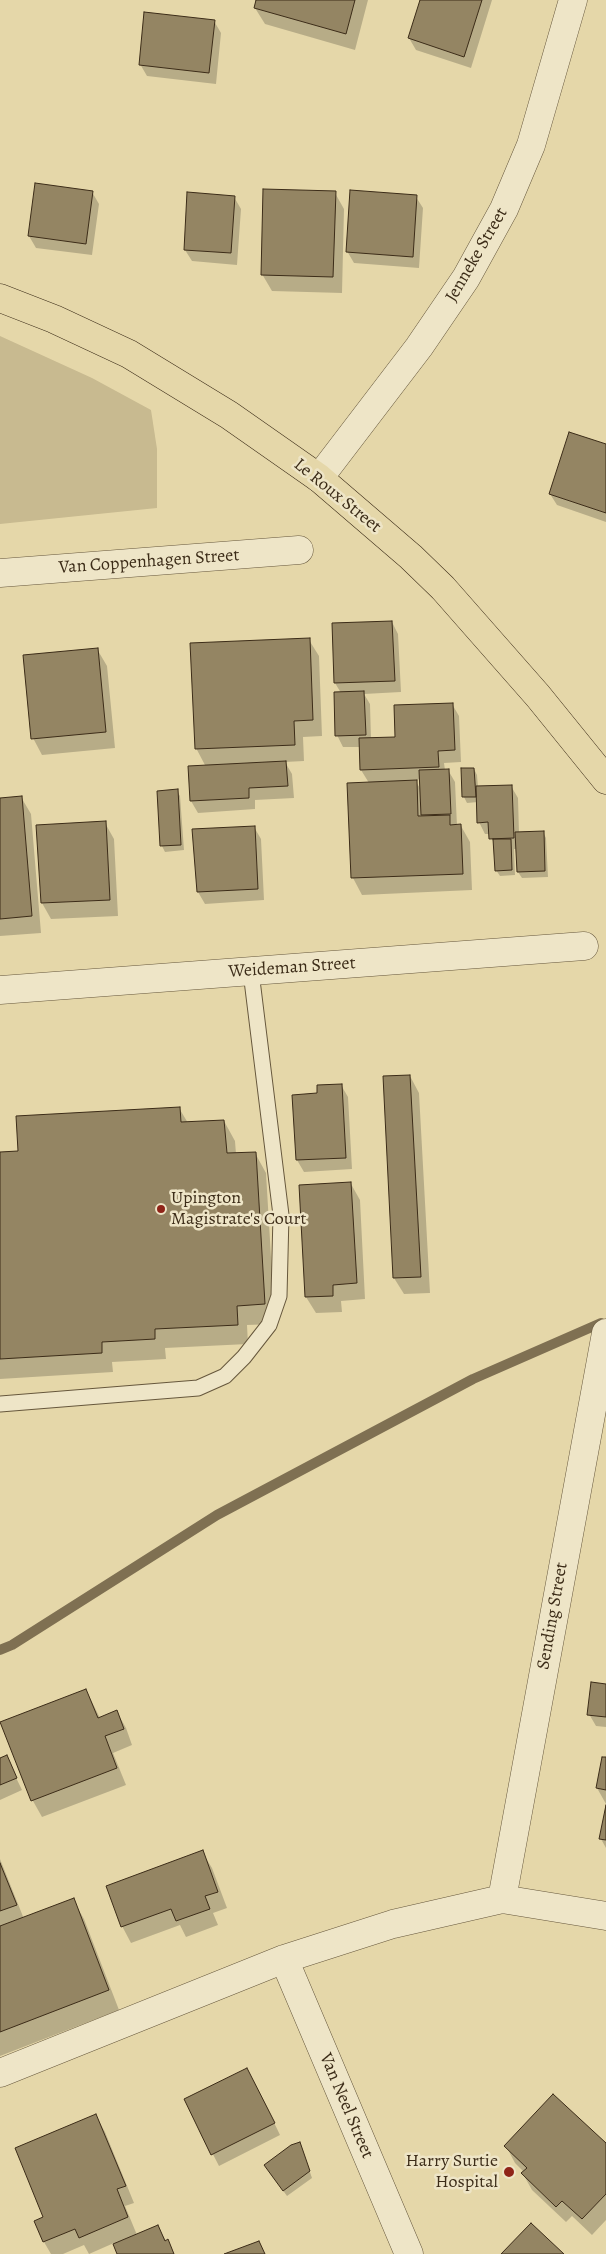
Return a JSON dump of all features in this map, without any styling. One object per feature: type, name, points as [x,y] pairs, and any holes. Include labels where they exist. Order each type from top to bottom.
[{"type":"highway","name":"Le Roux Street","points":[[0,298],[54,319],[129,354],[229,415],[320,478],[411,557],[442,588],[538,696],[606,780]]},
{"type":"street","name":"Jenneke Street","points":[[320,478],[419,348],[466,278],[504,209],[531,145],[573,0]]},
{"type":"street","name":"Van Coppenhagen Street","points":[[0,573],[299,550]]},
{"type":"street","name":"Weideman Street","points":[[0,990],[584,946]]},
{"type":"street","name":"Sending Street","points":[[502,1898],[596,1440],[606,1333]]},
{"type":"street","points":[[0,2073],[284,1959],[393,1924],[502,1898],[606,1916]]},
{"type":"street","name":"Van Neel Street","points":[[284,1959],[409,2254]]},
{"type":"lane","points":[[0,1404],[198,1388],[225,1376],[244,1357],[269,1325],[279,1296],[281,1215],[251,972]]},
{"type":"shaded area","points":[[0,336],[92,378],[151,410],[157,449],[157,508],[0,524]]},
{"type":"building","points":[[256,0],[355,0],[346,34],[254,8]]},
{"type":"building","points":[[420,0],[482,0],[464,57],[408,38]]},
{"type":"building","points":[[144,12],[215,20],[209,73],[139,65]]},
{"type":"building","points":[[35,183],[93,191],[86,244],[28,236]]},
{"type":"building","points":[[263,189],[336,191],[333,277],[261,275]]},
{"type":"building","points":[[350,190],[417,195],[413,257],[346,252]]},
{"type":"building","points":[[187,192],[235,196],[231,253],[184,250]]},
{"type":"building","points":[[569,432],[606,444],[606,513],[549,494]]},
{"type":"building","points":[[392,621],[395,681],[334,683],[332,623]]},
{"type":"building","points":[[310,638],[313,720],[294,721],[295,745],[195,749],[190,643]]},
{"type":"building","points":[[98,648],[106,732],[31,739],[23,655]]},
{"type":"building","points":[[364,691],[366,735],[335,736],[334,692]]},
{"type":"building","points":[[453,703],[455,750],[438,751],[439,767],[360,770],[359,738],[395,737],[394,705]]},
{"type":"building","points":[[286,761],[288,786],[249,788],[249,798],[190,801],[188,766]]},
{"type":"building","points":[[461,768],[474,768],[476,797],[462,797]]},
{"type":"building","points":[[449,769],[451,814],[421,815],[419,770]]},
{"type":"building","points":[[417,780],[418,816],[450,815],[450,825],[461,824],[463,874],[351,878],[347,783]]},
{"type":"building","points":[[512,785],[514,838],[489,839],[488,822],[477,823],[476,786]]},
{"type":"building","points":[[178,789],[181,845],[160,846],[157,791]]},
{"type":"building","points":[[22,796],[32,916],[0,919],[0,798]]},
{"type":"building","points":[[106,821],[110,900],[41,903],[36,825]]},
{"type":"building","points":[[255,826],[258,889],[197,892],[192,829]]},
{"type":"building","points":[[544,831],[545,871],[517,872],[515,832]]},
{"type":"building","points":[[493,839],[511,839],[512,870],[495,871]]},
{"type":"building","points":[[410,1075],[421,1277],[393,1278],[383,1076]]},
{"type":"building","points":[[342,1084],[346,1158],[296,1160],[292,1095],[317,1093],[317,1085]]},
{"type":"building","points":[[180,1107],[181,1122],[224,1120],[227,1153],[256,1152],[265,1304],[237,1306],[238,1325],[155,1329],[155,1339],[102,1342],[102,1353],[0,1359],[0,1152],[18,1151],[16,1116]]},
{"type":"building","points":[[351,1182],[357,1283],[333,1285],[333,1296],[305,1297],[299,1185]]},
{"type":"building","points":[[591,1682],[606,1684],[606,1717],[587,1715]]},
{"type":"building","points":[[86,1689],[98,1718],[117,1710],[124,1729],[105,1736],[117,1768],[31,1801],[0,1722]]},
{"type":"building","points":[[7,1755],[17,1778],[0,1785],[0,1758]]},
{"type":"building","points":[[602,1757],[606,1757],[606,1790],[596,1788]]},
{"type":"building","points":[[606,1805],[606,1840],[599,1839]]},
{"type":"building","points":[[203,1850],[218,1892],[205,1896],[210,1909],[176,1921],[171,1909],[121,1927],[106,1886]]},
{"type":"building","points":[[0,1863],[17,1905],[0,1911]]},
{"type":"building","points":[[74,1898],[109,1990],[0,2032],[0,1926]]},
{"type":"building","points":[[247,2068],[275,2123],[211,2155],[184,2099]]},
{"type":"building","points":[[553,2094],[606,2143],[606,2194],[582,2219],[562,2201],[556,2207],[521,2173],[527,2168],[504,2146]]},
{"type":"building","points":[[96,2114],[126,2186],[117,2189],[128,2217],[79,2238],[75,2229],[43,2242],[34,2221],[43,2217],[15,2148]]},
{"type":"building","points":[[300,2142],[310,2171],[283,2191],[264,2165],[291,2145]]},
{"type":"building","points":[[531,2223],[564,2254],[501,2254]]},
{"type":"building","points":[[158,2225],[165,2241],[168,2239],[174,2254],[117,2254],[113,2244]]},
{"type":"building","points":[[259,2241],[265,2254],[224,2254]]},
{"type":"waterway","points":[[0,1650],[12,1645],[217,1515],[473,1379],[601,1323]]},
{"type":"place","name":"Upington Magistrate's Court","points":[[161,1209]]},
{"type":"place","name":"Harry Surtie Hospital","points":[[509,2172]]}]
